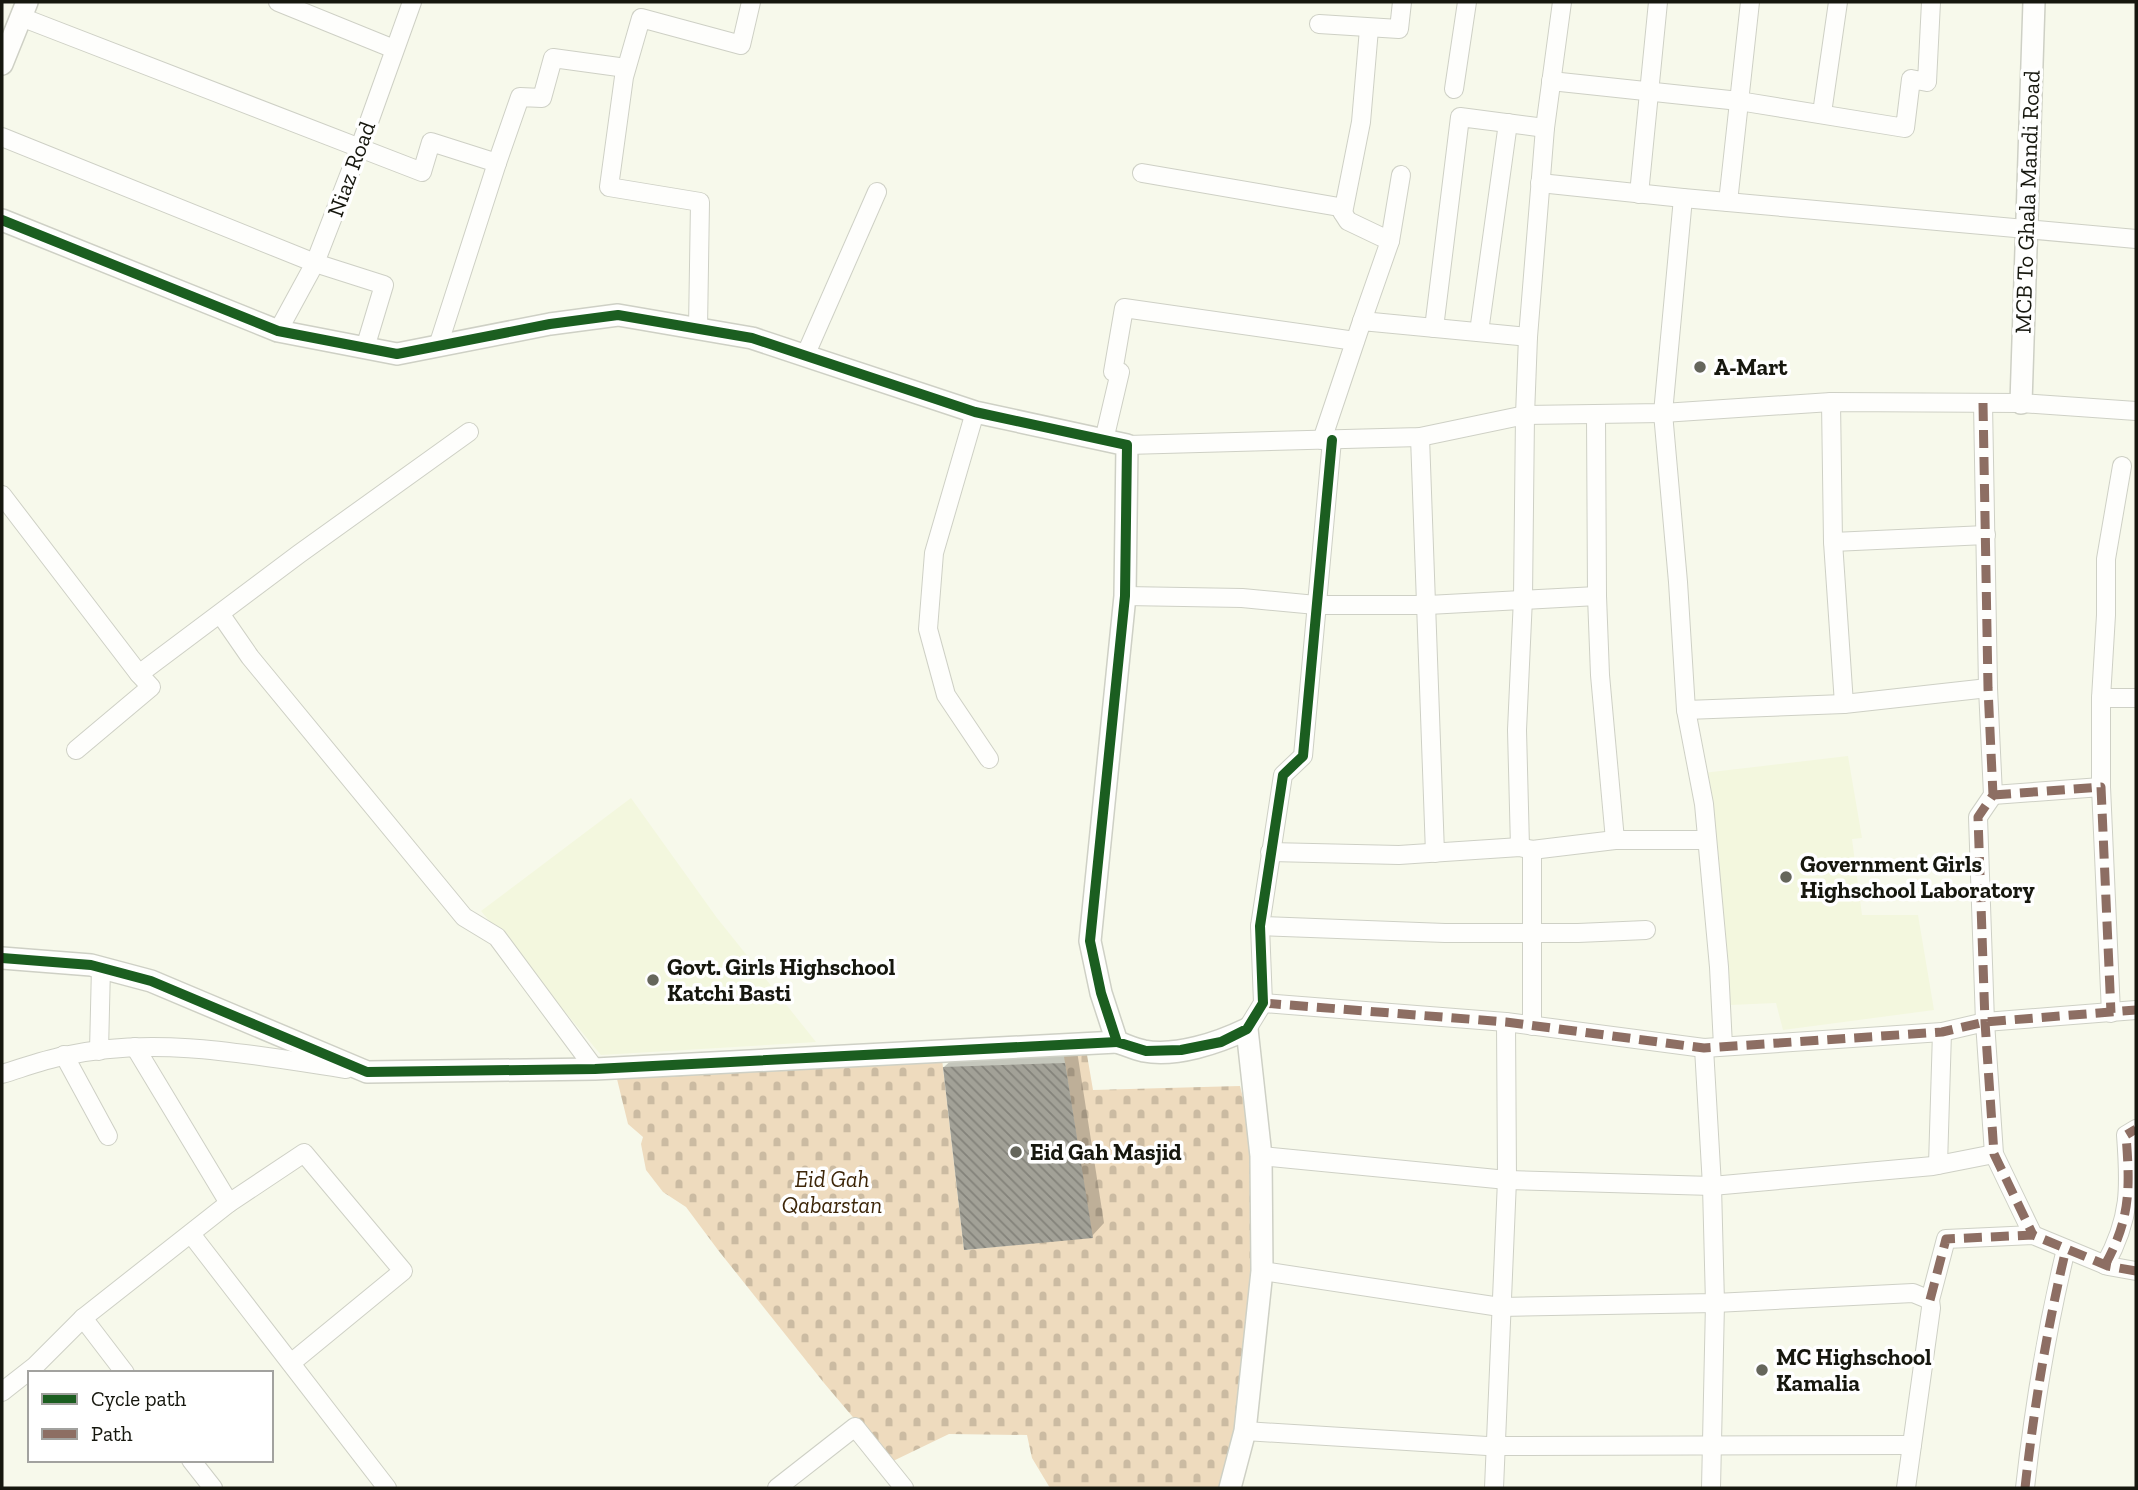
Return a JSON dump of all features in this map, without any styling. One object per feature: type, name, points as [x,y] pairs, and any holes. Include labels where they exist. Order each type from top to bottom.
[{"type":"street","points":[[278,2],[394,49]]},
{"type":"street","name":"Niaz Road","points":[[278,331],[316,263],[412,2]]},
{"type":"street","points":[[698,329],[700,202],[608,187],[626,68],[641,18],[741,45],[751,2]]},
{"type":"street","points":[[1319,24],[1399,29],[1402,2]]},
{"type":"street","points":[[1454,89],[1468,2]]},
{"type":"street","points":[[1532,1026],[1533,932],[1517,730],[1523,598],[1525,415],[1540,183],[1562,2]]},
{"type":"street","points":[[1639,194],[1658,2]]},
{"type":"street","points":[[1728,202],[1750,2]]},
{"type":"street","points":[[1822,113],[1838,2]]},
{"type":"street","points":[[1551,80],[1739,101],[1905,128],[1911,79],[1927,82],[1931,2]]},
{"type":"street","name":"MCB To Ghala Mandi Road","points":[[2021,403],[2034,2]]},
{"type":"street","points":[[2,64],[24,9],[422,172],[431,142],[496,163]]},
{"type":"street","points":[[1343,212],[1362,122],[1369,29]]},
{"type":"street","points":[[438,346],[496,163],[520,97],[542,98],[553,58],[626,68]]},
{"type":"street","points":[[1434,328],[1460,117],[1545,128]]},
{"type":"street","points":[[1479,332],[1508,123]]},
{"type":"street","points":[[2,137],[316,263],[384,285],[365,348]]},
{"type":"street","points":[[1142,173],[1339,207],[1348,221],[1391,242]]},
{"type":"street","points":[[2,1074],[64,1055],[135,1047],[230,1051],[367,1072],[596,1069],[1117,1042],[1146,1051],[1181,1050],[1221,1042],[1247,1030],[1263,1003],[1261,926],[1283,775],[1303,756],[1327,440],[1355,341],[1391,242],[1401,175]]},
{"type":"street","points":[[1540,183],[2136,239]]},
{"type":"street","points":[[805,356],[877,192]]},
{"type":"street","points":[[1684,198],[1662,413],[1678,582],[1686,710],[1704,804],[1724,1046]]},
{"type":"street","points":[[2,220],[278,331],[397,354],[550,324],[618,315],[752,338],[975,412],[1127,444],[1420,437],[1525,415],[1662,413],[1830,402],[2021,403],[2136,411]]},
{"type":"street","points":[[1104,440],[1120,372],[1113,372],[1124,308],[1355,341]]},
{"type":"street","points":[[1362,321],[1528,337]]},
{"type":"street","points":[[1830,402],[1833,542],[1844,704]]},
{"type":"street","points":[[1983,403],[1988,688],[1993,795],[1978,817],[1985,1022],[1994,1154],[2033,1235]]},
{"type":"street","points":[[975,412],[934,553],[928,629],[946,695],[989,759]]},
{"type":"street","points":[[1595,415],[1597,596],[1603,725],[1615,839]]},
{"type":"street","points":[[139,674],[299,554],[469,432]]},
{"type":"street","points":[[1420,437],[1435,853]]},
{"type":"street","points":[[1117,1042],[1101,993],[1090,941],[1125,596],[1127,444]]},
{"type":"street","points":[[2111,1013],[2101,787],[2101,698],[2106,559],[2122,466]]},
{"type":"street","points":[[2,495],[151,687],[76,750]]},
{"type":"street","points":[[1833,542],[1986,535]]},
{"type":"street","points":[[1125,596],[1242,598],[1316,605],[1428,605],[1597,596]]},
{"type":"street","points":[[221,615],[250,656],[464,917],[497,937],[596,1069]]},
{"type":"street","points":[[1686,710],[1844,704],[1988,688]]},
{"type":"street","points":[[2101,698],[2136,698]]},
{"type":"street","points":[[1993,795],[2101,787]]},
{"type":"street","points":[[1270,852],[1399,855],[1526,848],[1615,839],[1706,840]]},
{"type":"street","points":[[1261,926],[1445,933],[1646,930]]},
{"type":"street","points":[[2,958],[101,967],[151,981],[367,1072]]},
{"type":"street","points":[[99,1051],[101,967]]},
{"type":"street","points":[[1263,1003],[1506,1022],[1704,1048],[1942,1032],[1985,1022],[2136,1010]]},
{"type":"street","points":[[1494,1488],[1507,1180],[1506,1022]]},
{"type":"street","points":[[1230,1488],[1245,1430],[1262,1271],[1261,1156],[1247,1030]]},
{"type":"street","points":[[1938,1165],[1942,1032]]},
{"type":"street","points":[[135,1047],[229,1203]]},
{"type":"street","points":[[1704,1048],[1715,1303],[1711,1488]]},
{"type":"street","points":[[64,1055],[108,1136]]},
{"type":"street","points":[[2105,1265],[2126,1218],[2129,1163],[2126,1135],[2136,1129]]},
{"type":"street","points":[[29,1371],[83,1318],[229,1203],[304,1153],[403,1271],[291,1363]]},
{"type":"street","points":[[1261,1156],[1507,1180],[1712,1186],[1938,1165],[1994,1154]]},
{"type":"street","points":[[191,1234],[387,1488]]},
{"type":"street","points":[[1906,1488],[1930,1300],[1946,1239],[2033,1235],[2105,1265],[2136,1271]]},
{"type":"street","points":[[2025,1488],[2050,1317],[2066,1249]]},
{"type":"street","points":[[1262,1271],[1500,1307],[1715,1303],[1913,1293],[1930,1300]]},
{"type":"street","points":[[83,1318],[123,1371]]},
{"type":"street","points":[[2,1392],[28,1372]]},
{"type":"street","points":[[777,1488],[855,1427],[904,1488]]},
{"type":"street","points":[[1245,1430],[1494,1446],[1912,1445]]},
{"type":"street","points":[[193,1462],[213,1488]]},
{"type":"shaded area","name":"Government Girls Highschool Laboratory","points":[[1848,756],[1862,838],[1852,839],[1862,915],[1918,915],[1934,1010],[1783,1030],[1776,1003],[1730,1005],[1703,773]]},
{"type":"shaded area","name":"Govt. Girls Highschool Katchi Basti","points":[[631,798],[717,918],[816,1042],[601,1055],[481,911]]},
{"type":"green space","name":"Eid Gah Qabarstan","points":[[1086,1049],[1093,1090],[1240,1086],[1257,1154],[1255,1284],[1238,1428],[1223,1488],[1050,1488],[1032,1458],[1027,1435],[949,1434],[891,1462],[824,1383],[686,1207],[663,1192],[646,1170],[641,1144],[643,1137],[628,1124],[617,1079],[942,1059],[964,1250],[1092,1237],[1063,1050]]},
{"type":"building","name":"Eid Gah Masjid","points":[[1065,1063],[1093,1238],[964,1250],[943,1067]]},
{"type":"marked path","points":[[1983,403],[1988,688],[1993,795],[1978,817],[1985,1022],[1994,1154],[2033,1235]]},
{"type":"marked path","points":[[1993,795],[2101,787],[2111,1013]]},
{"type":"marked path","points":[[1263,1003],[1506,1022],[1704,1048],[1942,1032],[1985,1022],[2136,1010]]},
{"type":"marked path","points":[[2105,1265],[2120,1232],[2127,1202],[2126,1135],[2136,1129]]},
{"type":"marked path","points":[[1930,1300],[1946,1239],[2033,1235],[2108,1266],[2136,1271]]},
{"type":"marked path","points":[[2025,1488],[2042,1368],[2066,1249]]},
{"type":"cycle path","points":[[2,220],[278,331],[397,354],[550,324],[618,315],[752,338],[975,412],[1127,445],[1125,596],[1090,941],[1101,993],[1117,1042],[1146,1051],[1181,1050],[1221,1042],[1247,1029],[1263,1003],[1260,926],[1283,775],[1303,756],[1332,440]]},
{"type":"cycle path","points":[[2,958],[91,965],[151,981],[367,1072],[595,1069],[1117,1042]]},
{"type":"place","name":"A-Mart","points":[[1700,367]]},
{"type":"place","name":"Government Girls Highschool Laboratory","points":[[1786,877]]},
{"type":"place","name":"Govt. Girls Highschool Katchi Basti","points":[[653,980]]},
{"type":"place","name":"Eid Gah Masjid","points":[[1016,1152]]},
{"type":"place","name":"MC Highschool Kamalia","points":[[1762,1370]]}]
